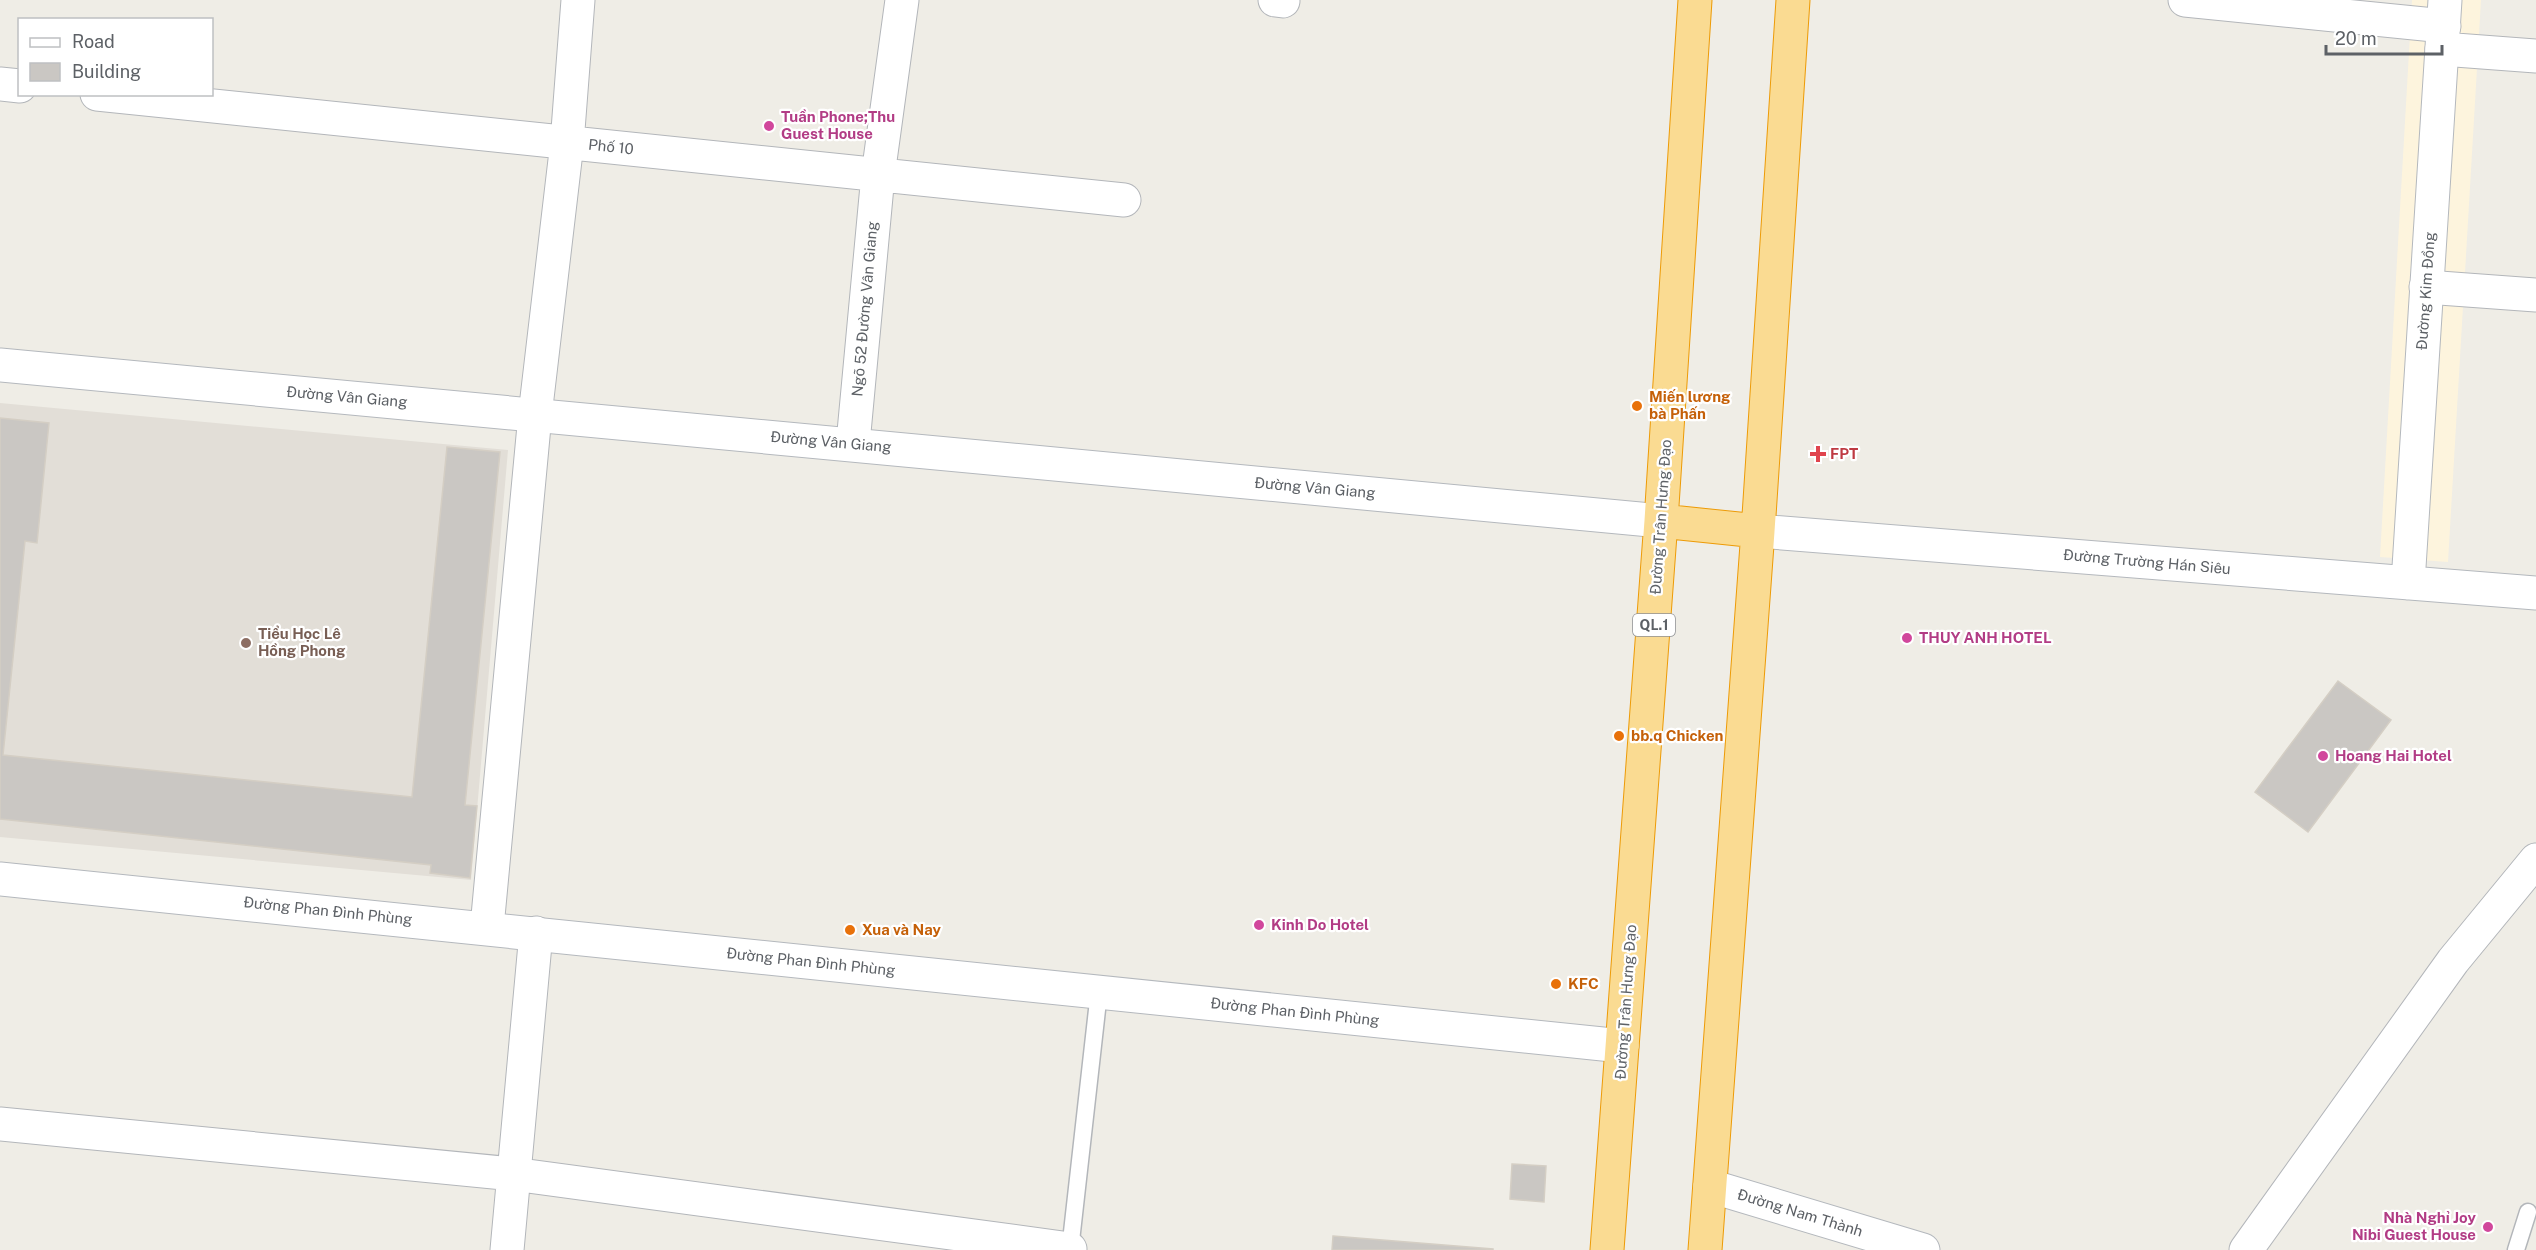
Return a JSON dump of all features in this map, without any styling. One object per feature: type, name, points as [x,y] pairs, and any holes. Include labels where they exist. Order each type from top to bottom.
[{"type":"highway","name":"Đường Trân Hưng Đạo","points":[[1608,1250],[1661,521],[1695,0]]},
{"type":"highway","points":[[1706,1250],[1758,531],[1793,0]]},
{"type":"highway","points":[[1661,521],[1758,531]]},
{"type":"street","points":[[487,927],[535,415],[567,143],[578,0]]},
{"type":"street","name":"Ngõ 52 Đường Vân Giang","points":[[853,443],[878,175],[902,0]]},
{"type":"street","points":[[1275,0],[1283,1]]},
{"type":"street","points":[[2185,0],[2444,25],[2536,56]]},
{"type":"street","name":"Đường Kim Đồng","points":[[2408,583],[2444,25]]},
{"type":"street","points":[[0,84],[18,86]]},
{"type":"street","name":"Phố 10","points":[[117,96],[1124,200]]},
{"type":"street","points":[[2426,287],[2536,295]]},
{"type":"street","name":"Đường Vân Giang","points":[[0,365],[853,443],[1661,521]]},
{"type":"street","name":"Đường Trường Hán Siêu","points":[[1758,531],[2536,593]]},
{"type":"street","points":[[2246,1250],[2453,961],[2536,860]]},
{"type":"street","name":"Đường Phan Đình Phùng","points":[[0,879],[487,927],[1622,1046]]},
{"type":"street","points":[[507,1250],[536,933]]},
{"type":"street","points":[[0,1124],[513,1174],[1070,1250]]},
{"type":"street","name":"Đường Nam Thành","points":[[1710,1186],[1923,1250]]},
{"type":"lane","points":[[1070,1250],[1099,992]]},
{"type":"lane","points":[[2516,1250],[2528,1212]]},
{"type":"shaded area","points":[[2412,0],[2481,0],[2448,562],[2380,557]]},
{"type":"shaded area","name":"Tiểu Học Lê Hồng Phong","points":[[0,403],[508,450],[471,880],[0,837]]},
{"type":"building","points":[[0,418],[49,423],[37,543],[25,541],[3,755],[412,797],[447,447],[500,452],[465,805],[477,806],[470,878],[430,873],[431,865],[0,819]]},
{"type":"building","name":"Hoang Hai Hotel","points":[[2338,681],[2391,720],[2308,832],[2255,792]]},
{"type":"building","points":[[1512,1164],[1546,1166],[1544,1202],[1510,1199]]},
{"type":"building","points":[[1333,1236],[1493,1249],[1493,1250],[1332,1250]]},
{"type":"place","name":"Tuần Phone;Thu Guest House","points":[[769,126]]},
{"type":"place","name":"Miến lương bà Phấn","points":[[1637,406]]},
{"type":"place","name":"FPT","points":[[1818,454]]},
{"type":"place","name":"THUY ANH HOTEL","points":[[1907,638]]},
{"type":"place","name":"Tiểu Học Lê Hồng Phong","points":[[246,643]]},
{"type":"place","name":"bb.q Chicken","points":[[1619,736]]},
{"type":"place","name":"Hoang Hai Hotel","points":[[2323,756]]},
{"type":"place","name":"Kinh Do Hotel","points":[[1259,925]]},
{"type":"place","name":"Xua và Nay","points":[[850,930]]},
{"type":"place","name":"KFC","points":[[1556,984]]},
{"type":"place","name":"Nhà Nghỉ Joy Nibi Guest House","points":[[2488,1227]]}]
